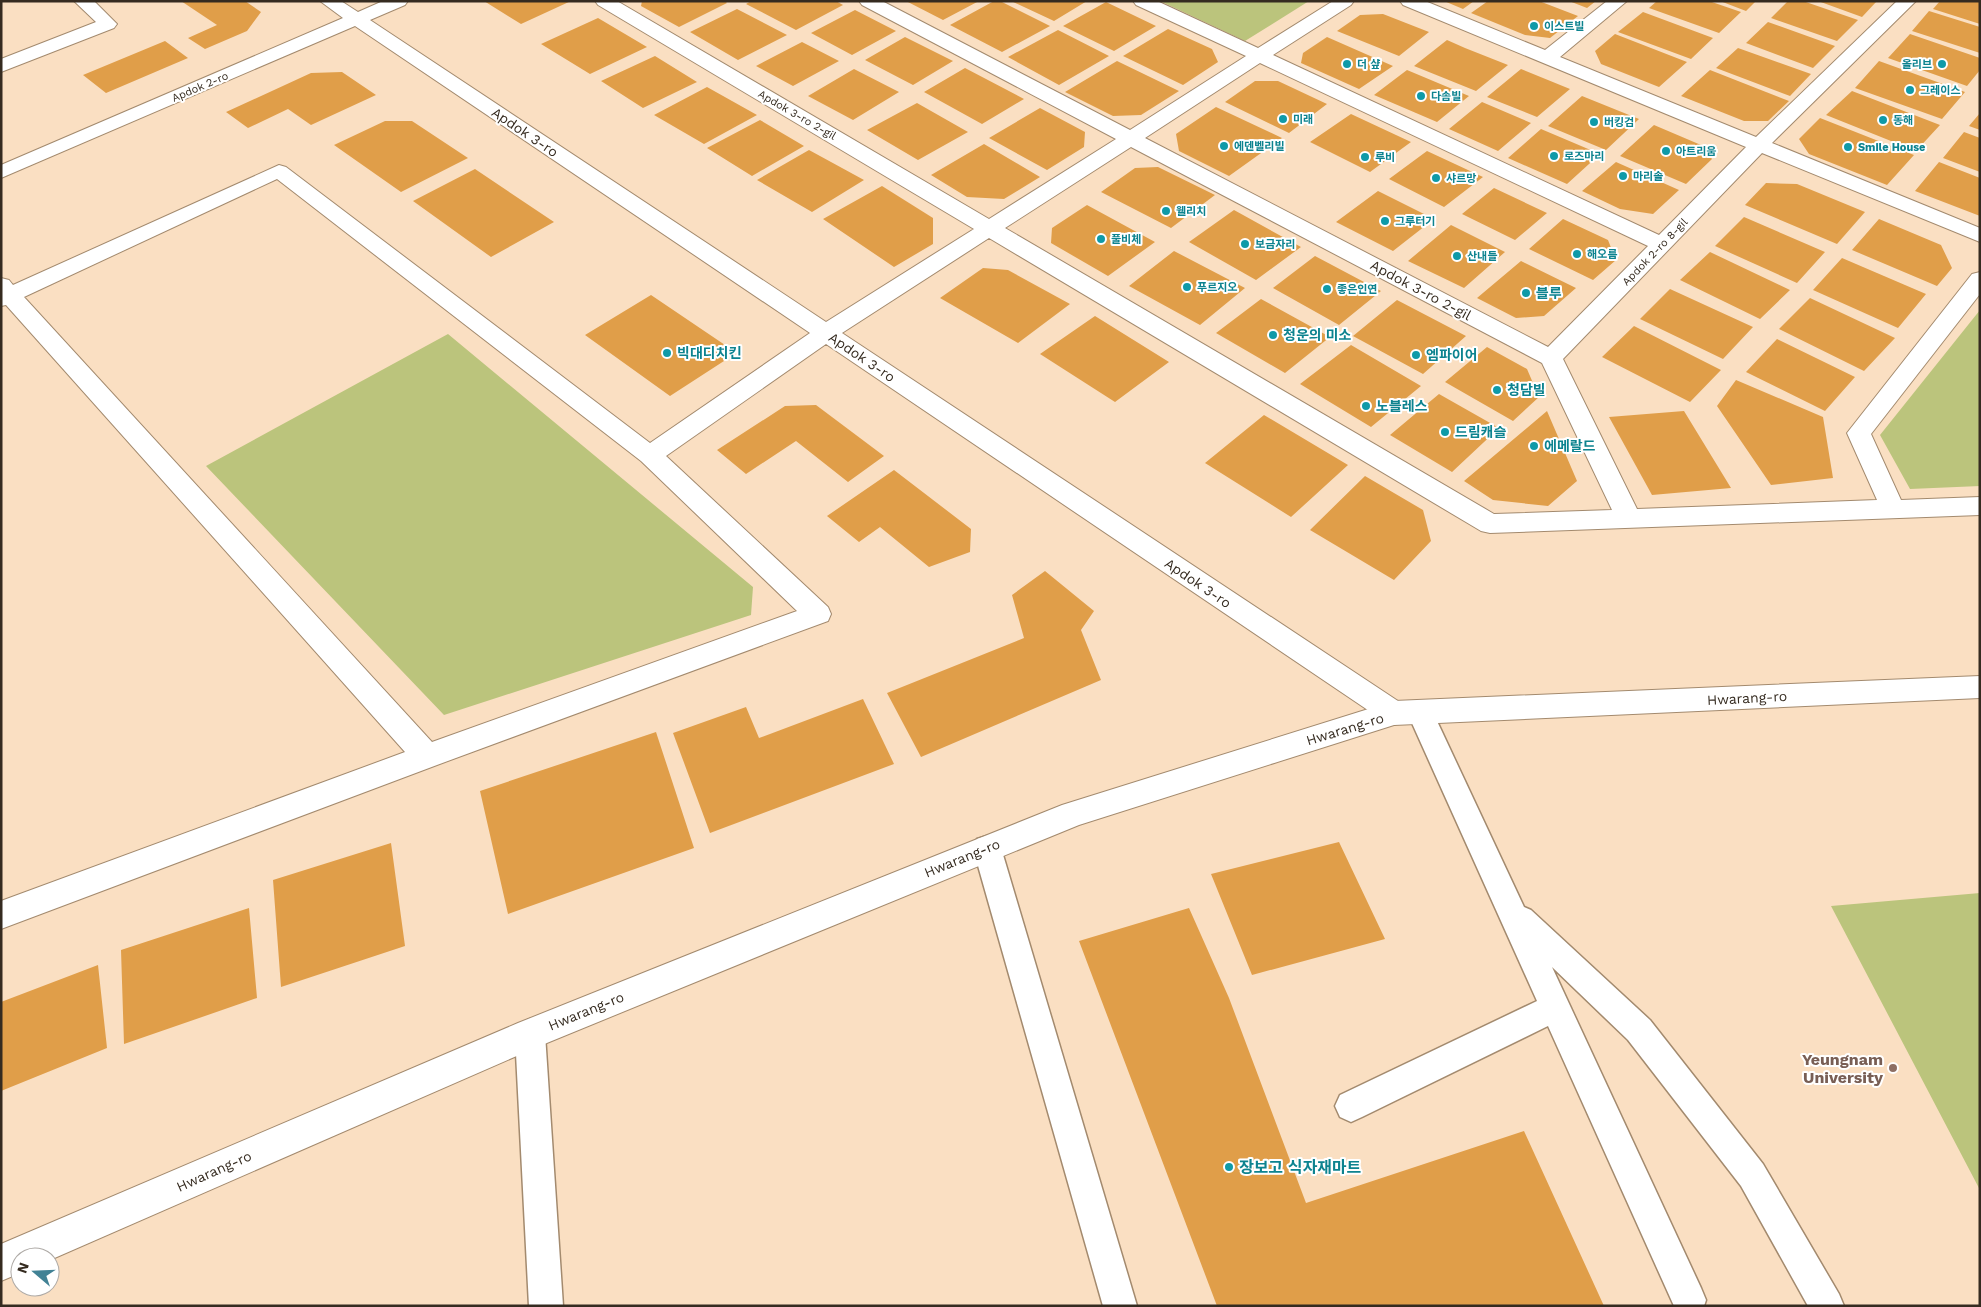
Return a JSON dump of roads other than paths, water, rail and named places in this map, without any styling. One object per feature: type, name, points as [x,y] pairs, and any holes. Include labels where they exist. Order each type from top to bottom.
[{"type":"street","points":[[1,66],[108,24],[83,1]]},
{"type":"street","name":"Apdok 3-ro","points":[[329,1],[826,333],[1407,713]]},
{"type":"street","name":"Apdok 2-ro","points":[[1,172],[399,1]]},
{"type":"street","name":"Apdok 3-ro 2-gil","points":[[604,1],[1490,524],[1629,519]]},
{"type":"street","name":"Apdok 3-ro 2-gil","points":[[868,1],[1551,358]]},
{"type":"street","points":[[1142,1],[1662,244]]},
{"type":"street","points":[[650,454],[826,333],[1345,1]]},
{"type":"street","points":[[1409,1],[1980,236]]},
{"type":"street","points":[[1547,58],[1618,1]]},
{"type":"street","name":"Apdok 2-ro 8-gil","points":[[1551,358],[1758,145],[1907,1]]},
{"type":"street","points":[[1,915],[426,756],[818,614],[650,454],[279,171],[5,293],[426,756]]},
{"type":"street","points":[[1893,509],[1859,433],[1980,279]]},
{"type":"street","points":[[1551,358],[1629,519],[1980,506]]},
{"type":"street","name":"Hwarang-ro","points":[[1,1263],[530,1034],[1073,814],[1407,713],[1980,687]]},
{"type":"lane","points":[[1407,713],[1512,911],[1689,1300]]},
{"type":"lane","points":[[987,848],[1120,1306]]},
{"type":"lane","points":[[1512,911],[1639,1030],[1752,1175],[1827,1306]]},
{"type":"lane","points":[[1351,1106],[1556,1007]]},
{"type":"lane","points":[[530,1034],[546,1306]]},
{"type":"place","name":"이스트빌","points":[[1534,26]]},
{"type":"place","name":"더 샾","points":[[1347,64]]},
{"type":"place","name":"올리브","points":[[1942,64]]},
{"type":"place","name":"그레이스","points":[[1910,90]]},
{"type":"place","name":"다솜빌","points":[[1421,96]]},
{"type":"place","name":"미래","points":[[1283,119]]},
{"type":"place","name":"동해","points":[[1883,120]]},
{"type":"place","name":"버킹검","points":[[1594,122]]},
{"type":"place","name":"에덴벨리빌","points":[[1224,146]]},
{"type":"place","name":"Smile House","points":[[1848,147]]},
{"type":"place","name":"아트리움","points":[[1666,151]]},
{"type":"place","name":"로즈마리","points":[[1554,156]]},
{"type":"place","name":"루비","points":[[1365,157]]},
{"type":"place","name":"마리솔","points":[[1623,176]]},
{"type":"place","name":"샤르망","points":[[1436,178]]},
{"type":"place","name":"웰리치","points":[[1166,211]]},
{"type":"place","name":"그루터기","points":[[1385,221]]},
{"type":"place","name":"풀비체","points":[[1101,239]]},
{"type":"place","name":"보금자리","points":[[1245,244]]},
{"type":"place","name":"해오름","points":[[1577,254]]},
{"type":"place","name":"산내들","points":[[1457,256]]},
{"type":"place","name":"푸르지오","points":[[1187,287]]},
{"type":"place","name":"좋은인연","points":[[1327,289]]},
{"type":"place","name":"블루","points":[[1526,293]]},
{"type":"place","name":"청운의 미소","points":[[1273,335]]},
{"type":"place","name":"빅대디치킨","points":[[667,353]]},
{"type":"place","name":"엠파이어","points":[[1416,355]]},
{"type":"place","name":"청담빌","points":[[1497,390]]},
{"type":"place","name":"노블레스","points":[[1366,406]]},
{"type":"place","name":"드림캐슬","points":[[1445,432]]},
{"type":"place","name":"에메랄드","points":[[1534,446]]},
{"type":"place","name":"Yeungnam University","points":[[1893,1068]]},
{"type":"place","name":"장보고 식자재마트","points":[[1229,1167]]}]
